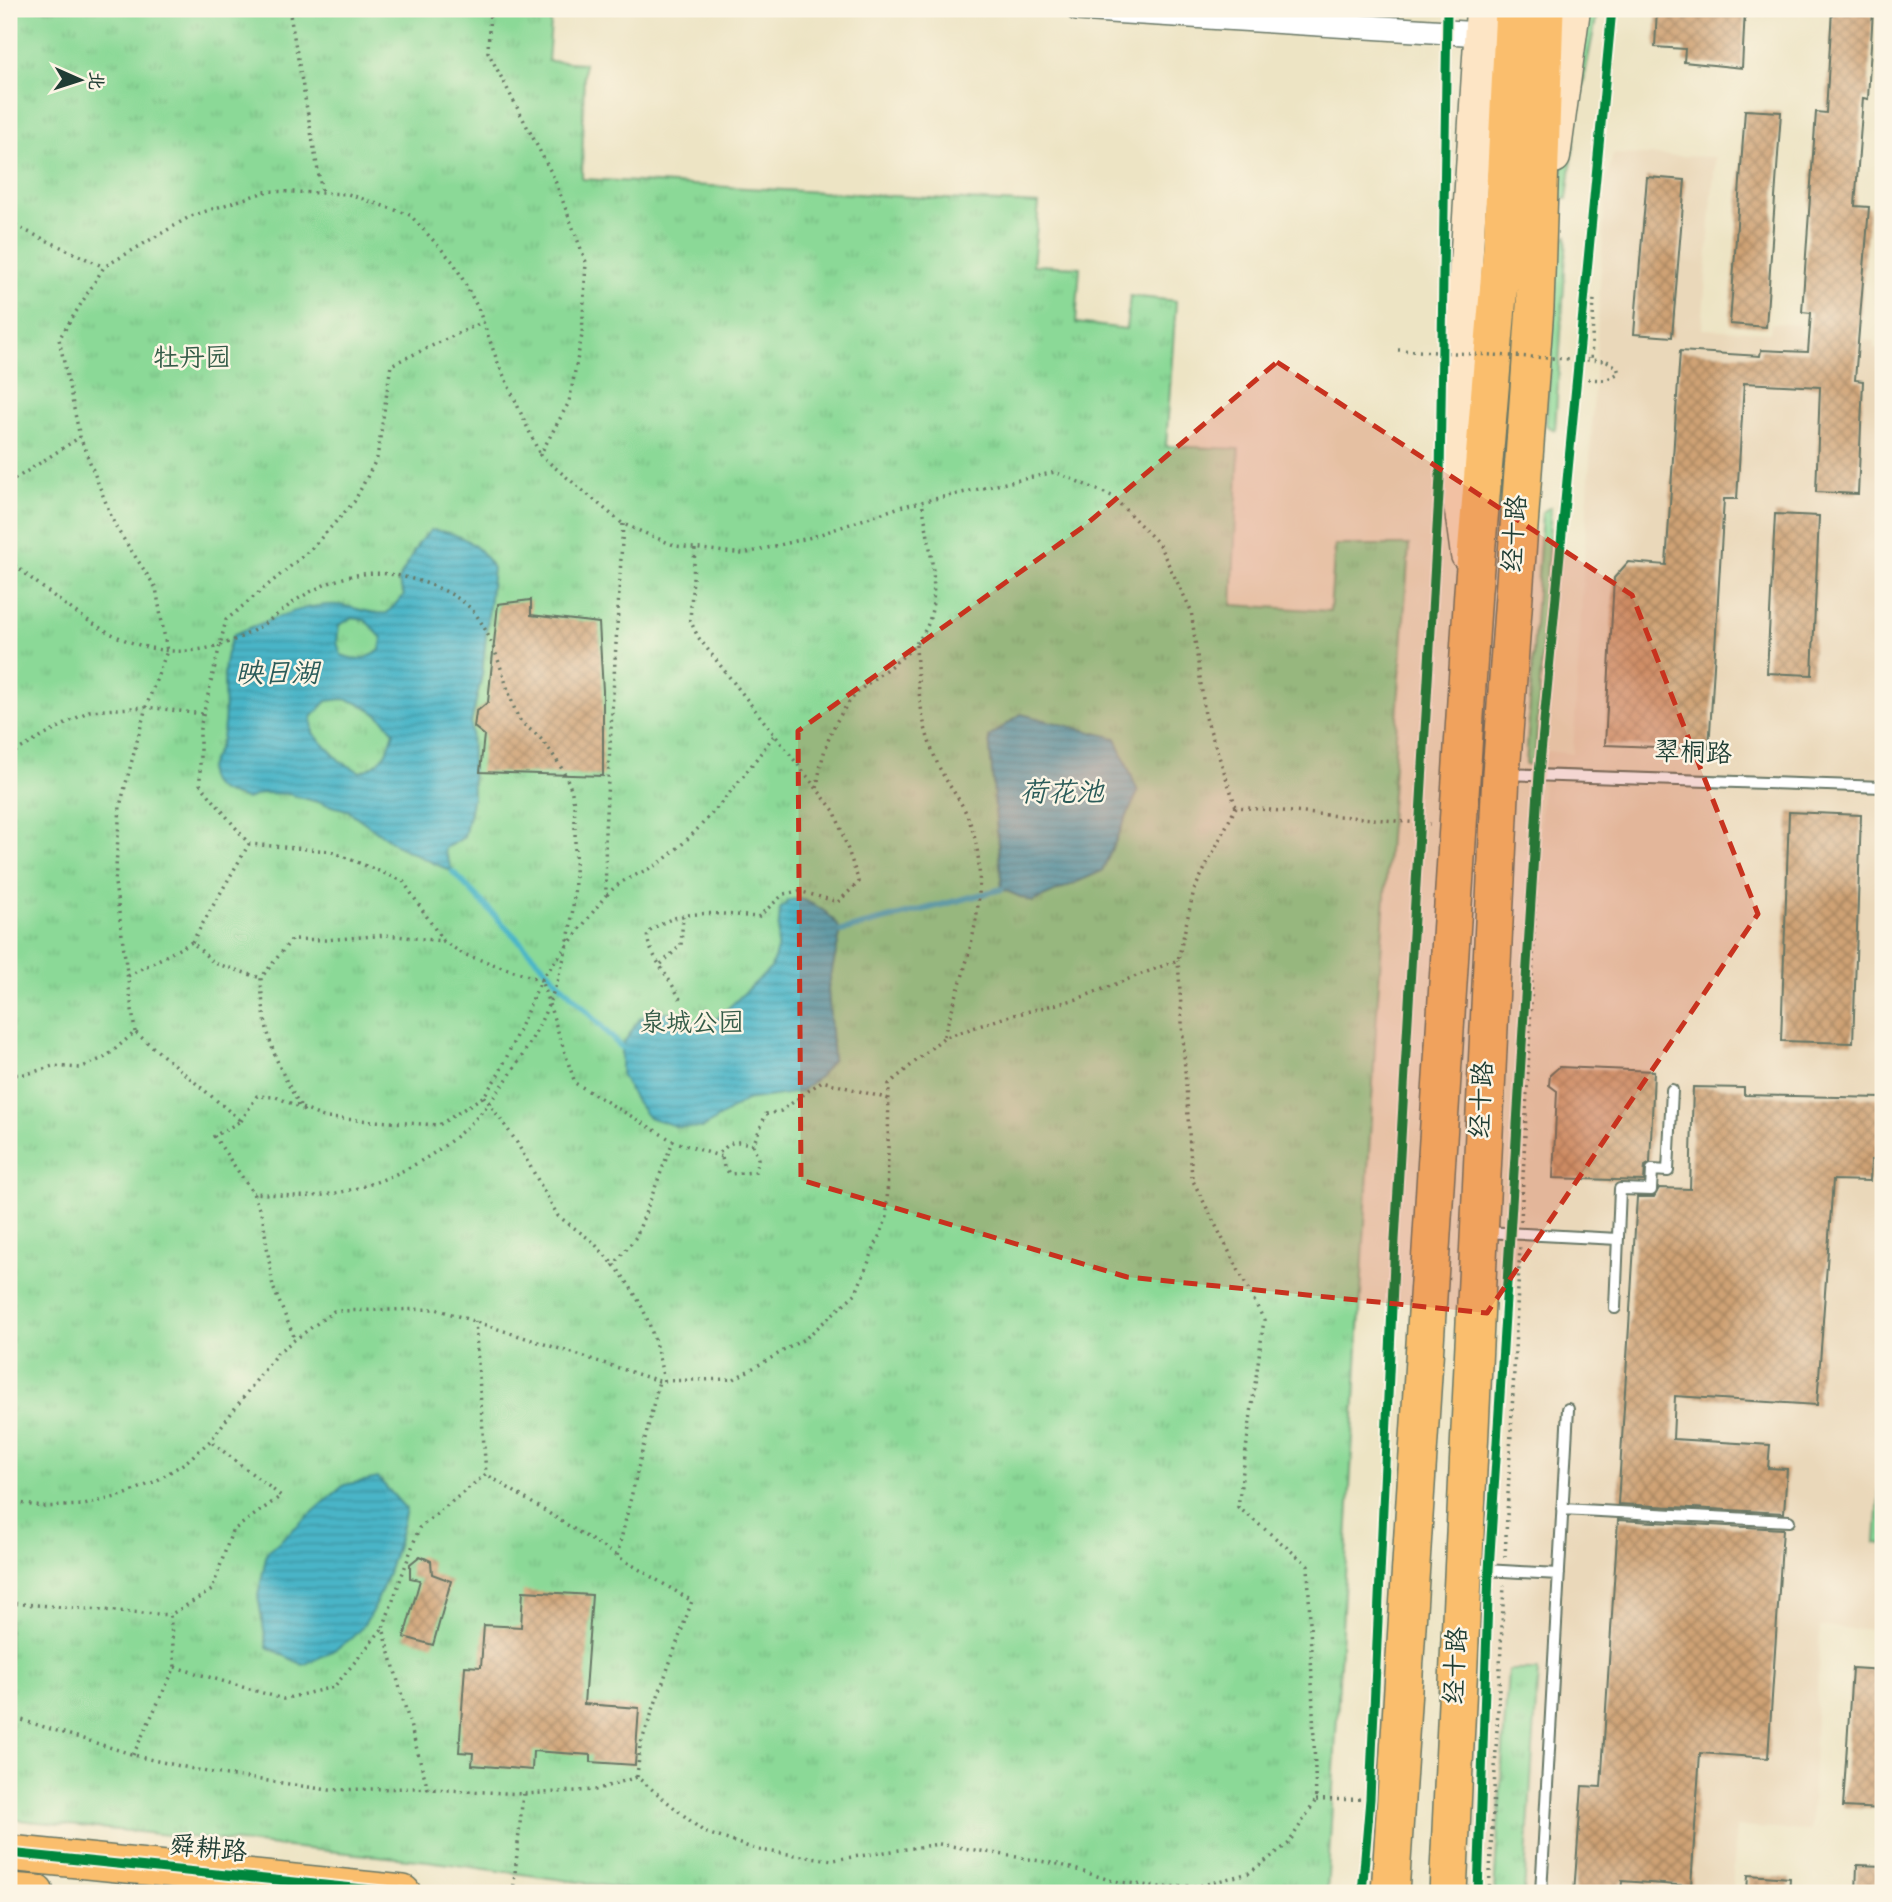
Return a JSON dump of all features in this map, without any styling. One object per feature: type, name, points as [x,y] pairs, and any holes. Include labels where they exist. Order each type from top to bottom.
[{"type":"highway","name":"经十路","points":[[1390,1893],[1473,591],[1502,247],[1504,156],[1514,9]]},
{"type":"highway","name":"经十路","points":[[1463,1887],[1463,1569],[1503,1233],[1501,774],[1535,307],[1545,9]]},
{"type":"main road","name":"经十路","points":[[1535,307],[1574,9]]},
{"type":"main road","name":"经十路","points":[[1473,591],[1454,459],[1481,21]]},
{"type":"main road","name":"舜耕路","points":[[9,1853],[403,1893]]},
{"type":"main road","points":[[9,1891],[36,1893]]},
{"type":"street","points":[[1077,9],[1481,21]]},
{"type":"lane","name":"翠桐路","points":[[1501,774],[1883,787]]},
{"type":"lane","points":[[1615,1308],[1620,1189],[1651,1190],[1652,1170],[1668,1171],[1672,1090]]},
{"type":"lane","points":[[1503,1233],[1618,1239]]},
{"type":"lane","points":[[1541,1893],[1568,1409]]},
{"type":"lane","points":[[1562,1509],[1789,1521]]},
{"type":"lane","points":[[1463,1569],[1559,1574]]},
{"type":"path","points":[[289,9],[322,193]]},
{"type":"path","points":[[490,9],[488,52],[554,178],[586,262],[583,335],[569,402],[540,455]]},
{"type":"path","points":[[240,1121],[135,1032],[115,884],[120,806],[146,707],[167,651],[156,588],[115,526],[80,437],[59,339],[104,267],[191,216],[268,191],[348,194],[410,215],[454,263],[483,322],[540,455],[622,524],[676,546],[743,554],[813,537],[922,501],[1055,472],[1112,496],[1158,543],[1191,610],[1205,715],[1236,807],[1194,890],[1178,960],[1192,1179],[1264,1320],[1238,1507],[1308,1565],[1316,1800],[1288,1844],[1249,1873],[1199,1886],[1159,1887],[1113,1881],[1058,1864],[939,1844],[833,1860],[758,1850],[704,1832],[637,1777]]},
{"type":"path","points":[[9,223],[104,267]]},
{"type":"path","points":[[1489,1893],[1504,1571],[1503,1233],[1540,774],[1586,287]]},
{"type":"path","points":[[1540,774],[1587,298],[1594,298],[1591,361]]},
{"type":"path","points":[[443,942],[403,881],[330,852],[249,844],[200,784],[200,728],[226,620],[310,550],[354,502],[377,458],[391,365],[483,322]]},
{"type":"path","points":[[1441,368],[1442,340]]},
{"type":"path","points":[[1398,351],[1607,362],[1617,367],[1619,373],[1606,380],[1588,379]]},
{"type":"path","points":[[9,483],[80,437]]},
{"type":"path","points":[[817,789],[821,763],[834,725],[858,692],[916,645],[931,616],[934,589],[922,501]]},
{"type":"path","points":[[606,895],[606,831],[622,524]]},
{"type":"path","points":[[680,999],[661,964],[648,948],[648,933],[656,926],[683,916],[707,913],[758,917],[784,894],[799,891],[838,902],[859,882],[835,812],[698,637],[690,620],[695,549]]},
{"type":"path","points":[[9,561],[96,627],[156,651],[191,653],[243,636],[315,587],[353,575],[379,573],[426,583],[454,597],[476,615],[499,666],[518,719],[555,758],[571,789],[576,878],[573,920],[562,974],[508,1080],[482,1113],[442,1148],[415,1166],[338,1192],[311,1196],[253,1194]]},
{"type":"path","points":[[916,645],[919,709],[940,769],[968,816],[978,865],[975,936],[943,1038]]},
{"type":"path","points":[[9,755],[89,711],[146,707],[203,714]]},
{"type":"path","points":[[295,1339],[273,1287],[262,1219],[253,1194],[243,1174],[214,1136],[240,1121],[257,1096],[276,1097],[304,1112],[325,1118],[439,1125],[484,1096],[500,1072],[541,979],[606,895],[617,883],[661,861],[731,793],[775,734]]},
{"type":"path","points":[[1236,807],[1458,825]]},
{"type":"path","points":[[1419,838],[1421,810]]},
{"type":"path","points":[[128,976],[192,942],[249,844]]},
{"type":"path","points":[[661,964],[681,945],[683,916]]},
{"type":"path","points":[[304,1112],[279,1071],[262,1017],[261,978],[292,939],[324,940],[387,935],[443,942],[463,954],[541,979]]},
{"type":"path","points":[[192,942],[214,963],[261,978]]},
{"type":"path","points":[[9,1502],[42,1507],[84,1505],[124,1495],[176,1469],[210,1441],[278,1352],[334,1311],[436,1308],[661,1381],[734,1379],[806,1338],[856,1293],[887,1217],[889,1084],[943,1038],[1006,1017],[1077,999],[1178,960]]},
{"type":"path","points":[[541,979],[575,1083],[673,1141],[722,1157]]},
{"type":"path","points":[[9,1075],[27,1074],[53,1066],[80,1068],[106,1057],[135,1032]]},
{"type":"path","points":[[752,1144],[737,1141],[729,1143],[721,1152],[724,1167],[730,1174],[755,1172],[758,1158],[752,1144],[766,1114],[781,1111],[822,1081],[889,1099]]},
{"type":"path","points":[[484,1096],[516,1141],[558,1216],[592,1241],[636,1292],[659,1354],[661,1381],[617,1556]]},
{"type":"path","points":[[614,1265],[636,1237],[673,1141]]},
{"type":"path","points":[[1503,1233],[1507,1274]]},
{"type":"path","points":[[475,1321],[486,1474]]},
{"type":"path","points":[[9,1603],[170,1615],[212,1590],[232,1531],[281,1496],[210,1441]]},
{"type":"path","points":[[486,1474],[692,1601],[640,1746],[637,1777]]},
{"type":"path","points":[[175,1667],[282,1699],[334,1686],[383,1628],[419,1528],[486,1474]]},
{"type":"path","points":[[133,1755],[175,1667],[170,1615]]},
{"type":"path","points":[[383,1628],[428,1789]]},
{"type":"path","points":[[9,1716],[133,1755],[207,1772],[329,1790],[428,1789],[523,1794],[595,1790],[637,1777]]},
{"type":"path","points":[[1369,1813],[1370,1786]]},
{"type":"path","points":[[513,1893],[523,1794]]},
{"type":"path","points":[[1316,1800],[1370,1799]]},
{"type":"path","points":[[1463,1887],[1478,1893]]},
{"type":"highlighted area","points":[[1277,362],[1632,595],[1758,914],[1487,1313],[1127,1277],[801,1180],[798,731],[1083,527]]},
{"type":"shaded area","points":[[1613,154],[1715,157],[1702,329],[1770,332],[1771,323],[1800,325],[1800,336],[1874,341],[1874,348],[1883,348],[1883,1630],[1820,1627],[1811,1831],[1736,1827],[1732,1893],[1494,1893],[1495,1868],[1474,1839],[1545,751],[1573,754],[1606,181]]},
{"type":"green space","name":"泉城公园","points":[[9,9],[552,9],[548,61],[584,63],[582,179],[1039,204],[1033,265],[1080,267],[1076,323],[1126,329],[1130,296],[1176,301],[1166,446],[1239,449],[1232,605],[1330,611],[1335,545],[1409,545],[1377,1012],[1327,1893],[657,1893],[428,1861],[9,1819]]},
{"type":"green space","points":[[1590,9],[1598,9],[1578,109],[1567,199],[1559,198],[1569,109]]},
{"type":"green space","points":[[1567,236],[1555,430],[1546,425],[1558,241]]},
{"type":"green space","points":[[1551,507],[1535,765],[1526,764],[1542,512]]},
{"type":"green space","points":[[1883,1437],[1883,1544],[1876,1543]]},
{"type":"green space","points":[[1508,1670],[1538,1670],[1524,1893],[1494,1893]]},
{"type":"water","name":"映日湖","points":[[431,530],[459,536],[481,552],[493,568],[482,675],[471,723],[473,797],[464,837],[444,849],[453,872],[399,847],[347,810],[288,794],[262,793],[247,799],[231,795],[215,787],[208,773],[224,728],[225,661],[234,634],[285,614],[326,605],[387,613],[404,595],[398,581],[419,542]],"holes":[[[352,618],[365,620],[382,638],[380,650],[362,658],[341,655],[337,642],[339,625]],[[343,699],[372,710],[394,732],[379,762],[360,772],[340,761],[313,733],[312,717],[327,701]]]},
{"type":"water","name":"荷花池","points":[[1021,714],[1116,738],[1138,792],[1102,871],[1032,902],[1002,889],[989,737]]},
{"type":"water","points":[[801,899],[824,911],[841,931],[828,988],[833,1059],[819,1077],[800,1092],[746,1100],[703,1128],[678,1127],[648,1117],[621,1074],[621,1047],[640,1018],[665,1012],[692,1022],[710,1025],[771,968],[777,949],[780,909],[789,900]]},
{"type":"water","points":[[378,1478],[406,1509],[389,1570],[376,1603],[362,1627],[343,1645],[303,1665],[267,1647],[258,1596],[267,1552],[344,1485]]},
{"type":"building","points":[[1657,9],[1745,9],[1742,68],[1684,62],[1685,49],[1655,47]]},
{"type":"building","points":[[1832,9],[1873,9],[1868,99],[1863,98],[1855,206],[1869,207],[1855,380],[1863,381],[1858,494],[1816,492],[1820,387],[1744,383],[1737,499],[1724,499],[1709,749],[1605,745],[1614,578],[1628,562],[1666,565],[1680,351],[1760,356],[1761,350],[1808,352],[1811,313],[1802,312],[1816,112],[1826,113]]},
{"type":"building","points":[[1745,110],[1781,112],[1766,327],[1730,324]]},
{"type":"building","points":[[1647,177],[1685,180],[1672,337],[1634,334]]},
{"type":"building","points":[[1775,514],[1819,516],[1812,675],[1767,673]]},
{"type":"building","points":[[531,600],[531,615],[599,623],[603,691],[603,776],[480,772],[484,735],[474,727],[476,712],[488,702],[498,604]]},
{"type":"building","points":[[1789,812],[1861,815],[1853,1043],[1781,1041]]},
{"type":"building","points":[[1559,1067],[1654,1071],[1650,1163],[1645,1166],[1644,1181],[1553,1178],[1557,1091],[1549,1085],[1550,1075]]},
{"type":"building","points":[[1693,1087],[1744,1088],[1744,1095],[1883,1098],[1883,1160],[1871,1160],[1870,1181],[1833,1180],[1817,1405],[1675,1396],[1673,1439],[1770,1445],[1768,1468],[1787,1469],[1784,1513],[1618,1504],[1637,1197],[1654,1197],[1659,1188],[1690,1189]]},
{"type":"building","points":[[1618,1520],[1783,1529],[1768,1758],[1700,1753],[1691,1886],[1622,1881],[1621,1893],[1574,1893],[1582,1786],[1601,1787]]},
{"type":"building","points":[[420,1556],[431,1561],[432,1574],[451,1581],[433,1645],[404,1637],[420,1580],[410,1578],[410,1564]]},
{"type":"building","points":[[523,1591],[592,1595],[584,1704],[639,1708],[635,1765],[591,1762],[591,1755],[533,1751],[532,1770],[472,1765],[473,1753],[459,1752],[465,1666],[481,1667],[484,1625],[521,1627]]},
{"type":"building","points":[[1852,1668],[1883,1670],[1883,1809],[1843,1807]]},
{"type":"building","points":[[1857,1865],[1883,1866],[1883,1893],[1856,1893]]},
{"type":"building","points":[[1748,1875],[1790,1878],[1789,1893],[1747,1893]]},
{"type":"waterway","points":[[453,872],[621,1047]]},
{"type":"waterway","points":[[841,931],[1002,889]]},
{"type":"cycle path","points":[[1362,1893],[1370,1799],[1395,1240],[1440,477],[1447,9]]},
{"type":"cycle path","points":[[1478,1893],[1489,1570],[1539,774],[1612,9]]},
{"type":"cycle path","points":[[9,1853],[403,1893]]},
{"type":"park label","name":"牡丹园","points":[[192,361]]}]
